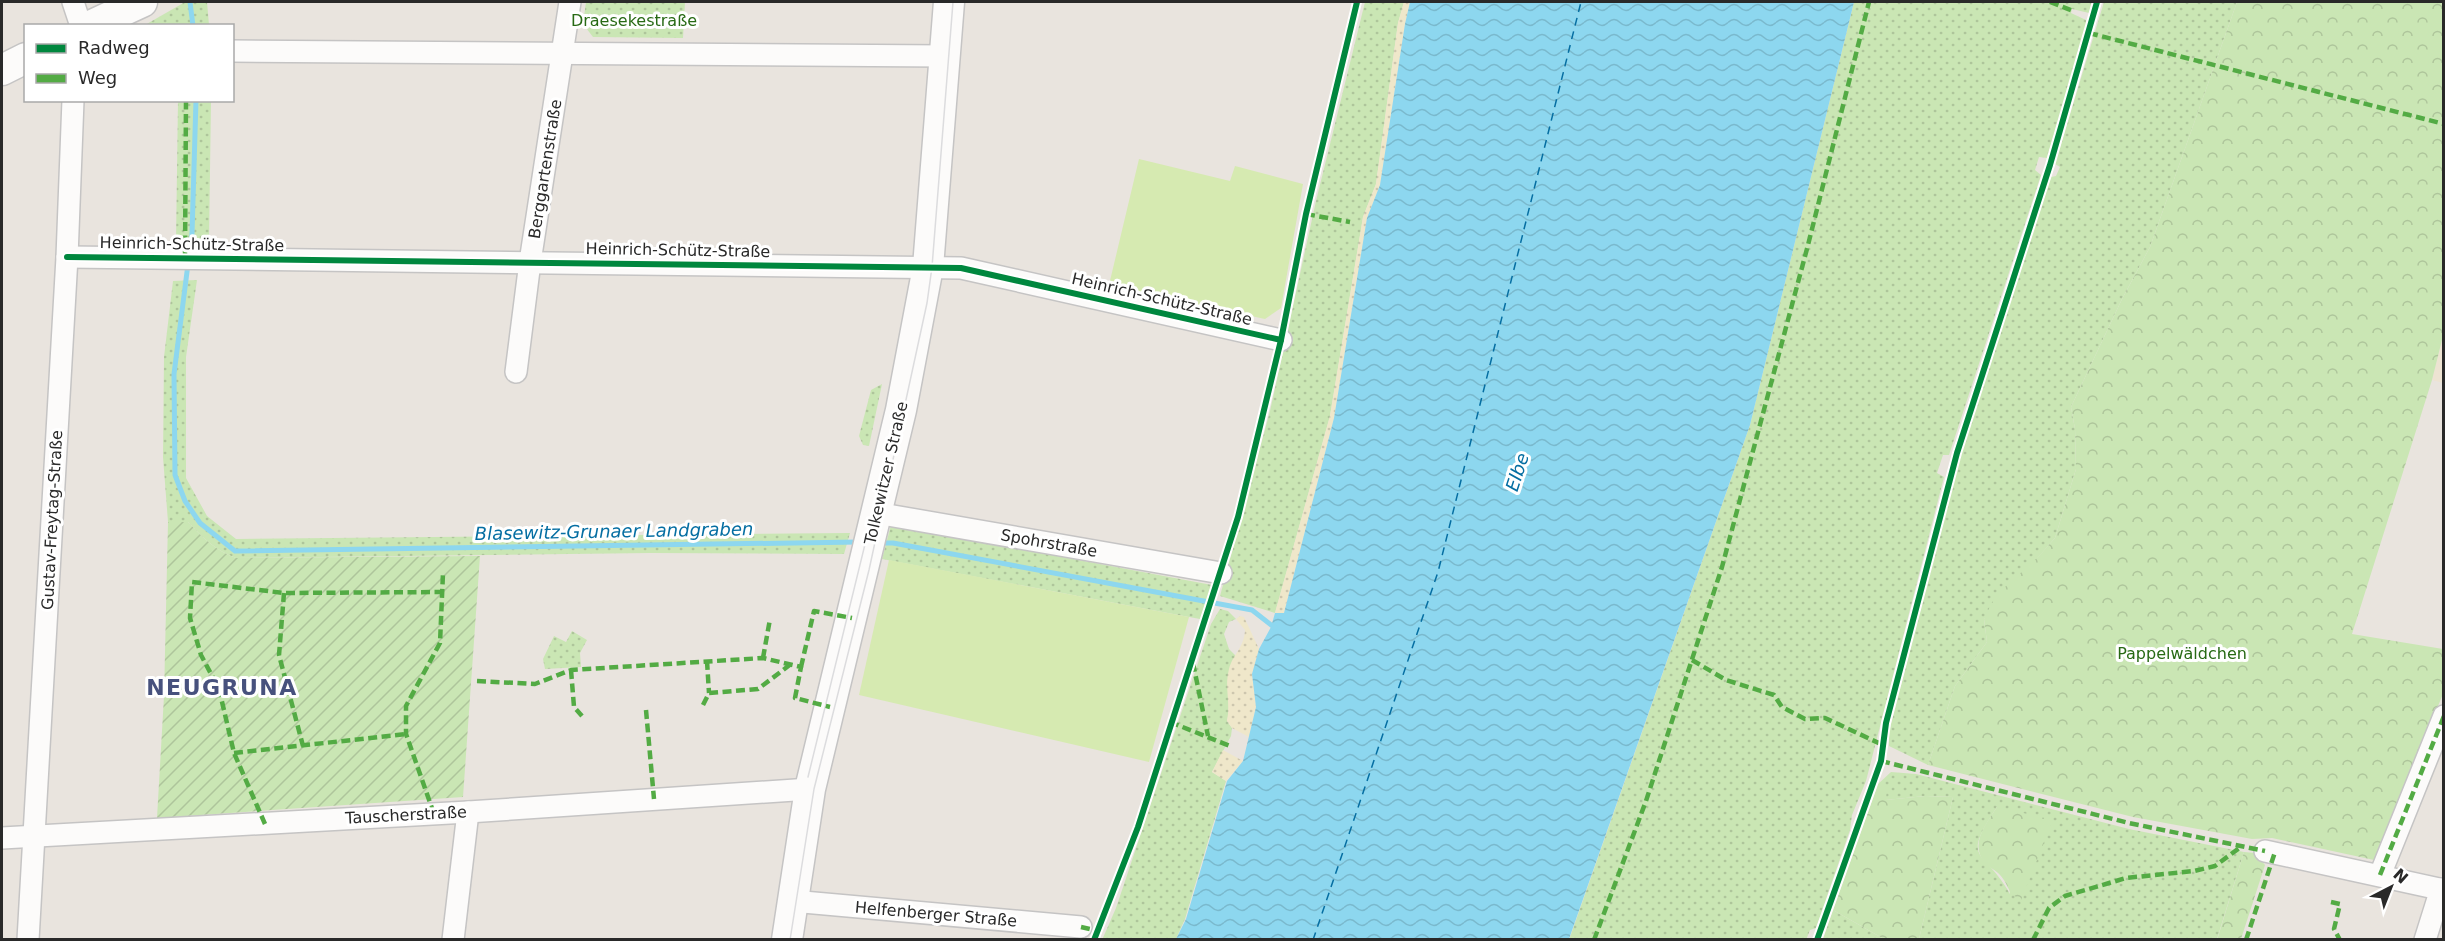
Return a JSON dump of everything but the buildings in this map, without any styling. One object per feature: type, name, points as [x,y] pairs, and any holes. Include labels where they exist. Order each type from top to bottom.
[{"type":"main road","points":[[94,24],[142,2]]},
{"type":"main road","name":"Tolkewitzer Straße","points":[[787,939],[810,789],[876,517],[916,338],[928,267],[949,2]]},
{"type":"main road","points":[[2,70],[24,59]]},
{"type":"street","points":[[73,2],[80,24]]},
{"type":"street","name":"Berggartenstraße","points":[[516,372],[530,262],[570,2]]},
{"type":"street","points":[[234,51],[946,56]]},
{"type":"street","name":"Gustav-Freytag-Straße","points":[[28,939],[67,257],[73,102]]},
{"type":"street","name":"Heinrich-Schütz-Straße","points":[[67,257],[961,268],[1281,340]]},
{"type":"street","name":"Spohrstraße","points":[[876,517],[1221,573]]},
{"type":"street","points":[[2380,875],[2444,716]]},
{"type":"street","name":"Tauscherstraße","points":[[2,838],[468,812],[810,789]]},
{"type":"street","points":[[453,939],[468,812]]},
{"type":"street","points":[[2265,851],[2442,889],[2425,939]]},
{"type":"street","name":"Helfenberger Straße","points":[[792,900],[1081,927]]},
{"type":"shaded area","points":[[2443,336],[2443,383],[2432,380]]},
{"type":"green space","points":[[185,2],[207,2],[209,24],[147,24]]},
{"type":"green space","name":"Draesekestraße","points":[[586,2],[685,2],[683,38],[593,37],[583,24]]},
{"type":"green space","points":[[1365,2],[1404,2],[1398,23],[1376,184],[1363,217],[1330,416],[1275,613],[1220,596],[1270,411],[1316,201]]},
{"type":"green space","points":[[1854,2],[2092,2],[2089,13],[2072,9],[2071,13],[2086,20],[2086,28],[2047,158],[2039,157],[2035,170],[2041,175],[1949,455],[1943,455],[1937,473],[1944,477],[1866,781],[1852,815],[1850,830],[1816,928],[1810,930],[1806,940],[1569,940],[1750,425]]},
{"type":"green space","points":[[2104,2],[2237,2],[2150,247],[2122,299],[2071,407],[2075,429],[2076,469],[2055,538],[1984,619],[1987,642],[1955,686],[1928,765],[1889,746],[1889,732],[1960,456],[2051,177],[2056,176],[2060,167],[2055,164]]},
{"type":"green space","name":"Pappelwäldchen","points":[[2237,2],[2443,2],[2443,336],[2432,380],[2352,634],[2443,649],[2443,694],[2374,860],[2272,838],[2252,839],[2133,817],[1928,765],[1955,686],[1987,642],[1984,619],[1995,596],[2038,557],[2055,538],[2076,469],[2075,429],[2071,407],[2122,299],[2150,247]]},
{"type":"green space","points":[[178,102],[211,102],[209,240],[176,241]]},
{"type":"green space","points":[[1139,159],[1230,181],[1235,166],[1303,184],[1281,308],[1265,319],[1109,285]]},
{"type":"green space","points":[[197,280],[186,357],[186,478],[207,516],[236,539],[850,533],[844,554],[650,553],[236,558],[210,543],[188,522],[168,522],[163,457],[164,357],[173,281]]},
{"type":"green space","points":[[882,384],[869,446],[863,445],[859,436],[871,390]]},
{"type":"green space","points":[[168,522],[188,522],[216,547],[236,558],[480,556],[463,797],[157,818],[164,696]]},
{"type":"green space","points":[[891,525],[1212,585],[1200,619],[1189,617],[882,559]]},
{"type":"green space","points":[[889,560],[1189,617],[1149,762],[859,695]]},
{"type":"green space","points":[[1220,609],[1228,611],[1236,619],[1229,622],[1224,634],[1229,649],[1236,656],[1229,681],[1227,721],[1232,728],[1231,736],[1212,772],[1226,781],[1185,919],[1176,939],[1102,940],[1116,908],[1211,624]]},
{"type":"green space","points":[[572,631],[587,640],[580,653],[581,667],[545,669],[543,659],[554,636],[566,642]]},
{"type":"green space","points":[[1891,772],[1916,774],[2129,829],[2244,852],[2217,939],[1919,939],[1953,797],[1925,796],[1886,800],[1878,784]],"holes":[[[1997,807],[2010,894],[2001,879],[1980,855],[1978,847],[1979,838]]]},
{"type":"green space","points":[[1878,784],[1887,786],[1886,800],[1925,796],[1953,797],[1919,939],[1884,939],[1833,910]]},
{"type":"green space","points":[[1997,807],[2053,820],[2021,900],[2010,891],[1998,873],[1980,856],[1981,834]]},
{"type":"green space","points":[[2244,852],[2255,853],[2265,865],[2241,939],[2217,940]]},
{"type":"green space","points":[[1833,910],[1884,939],[1823,939]]},
{"type":"sand","points":[[1404,2],[1410,2],[1380,185],[1367,218],[1334,418],[1284,613],[1275,613],[1330,416],[1363,217],[1376,184],[1398,23]]},
{"type":"sand","points":[[1240,616],[1244,617],[1259,649],[1252,674],[1256,707],[1249,737],[1232,728],[1227,721],[1228,675],[1231,664],[1243,642],[1245,630],[1236,619]]},
{"type":"sand","points":[[1223,750],[1243,761],[1226,781],[1212,772]]},
{"type":"water","name":"Elbe","points":[[1410,2],[1854,2],[1750,425],[1569,939],[1176,939],[1186,919],[1227,781],[1243,761],[1256,707],[1252,674],[1259,649],[1271,627],[1275,613],[1284,613],[1334,418],[1367,218],[1380,185]]},
{"type":"waterway","name":"Blasewitz‐Grunaer Landgraben","points":[[190,2],[193,24]]},
{"type":"waterway","name":"Blasewitz‐Grunaer Landgraben","points":[[190,255],[196,102]]},
{"type":"waterway","name":"Blasewitz‐Grunaer Landgraben","points":[[188,264],[174,374],[175,475],[185,501],[200,523],[235,551],[859,542]]},
{"type":"waterway","name":"Blasewitz‐Grunaer Landgraben","points":[[880,543],[893,543],[1252,610],[1275,628]]},
{"type":"ferry route","points":[[1313,940],[1438,572],[1581,2]]},
{"type":"tram line","points":[[790,940],[814,789],[869,570],[927,303],[932,267],[953,2]]},
{"type":"tram line","points":[[808,777],[881,479]]},
{"type":"marked path","points":[[1594,940],[1646,801],[1722,567],[1808,245],[1869,2]]},
{"type":"marked path","points":[[2050,2],[2073,11]]},
{"type":"marked path","points":[[2089,33],[2444,124]]},
{"type":"marked path","points":[[185,258],[186,102]]},
{"type":"marked path","points":[[1306,214],[1350,222]]},
{"type":"marked path","points":[[434,814],[406,734],[406,706],[440,643],[443,573]]},
{"type":"marked path","points":[[265,824],[234,753],[219,689],[201,655],[190,618],[192,582],[284,593],[442,592]]},
{"type":"marked path","points":[[284,593],[279,655],[303,746]]},
{"type":"marked path","points":[[801,667],[814,611],[852,618]]},
{"type":"marked path","points":[[763,658],[770,619]]},
{"type":"marked path","points":[[477,681],[535,684],[571,670],[763,658],[801,667],[795,698],[830,707]]},
{"type":"marked path","points":[[1692,660],[1726,680],[1774,695],[1782,707],[1805,719],[1825,718],[1883,745]]},
{"type":"marked path","points":[[707,661],[709,693]]},
{"type":"marked path","points":[[1193,663],[1208,736]]},
{"type":"marked path","points":[[703,705],[709,693],[758,689],[791,664]]},
{"type":"marked path","points":[[571,670],[574,707],[582,716]]},
{"type":"marked path","points":[[646,710],[654,799]]},
{"type":"marked path","points":[[2380,875],[2444,716]]},
{"type":"marked path","points":[[1170,722],[1230,746]]},
{"type":"marked path","points":[[234,753],[406,734]]},
{"type":"marked path","points":[[1881,761],[2129,823],[2265,851]]},
{"type":"marked path","points":[[2033,940],[2049,908],[2065,896],[2126,878],[2194,871],[2215,866],[2242,846]]},
{"type":"marked path","points":[[2246,940],[2275,852]]},
{"type":"marked path","points":[[2331,902],[2340,904],[2334,929],[2340,940]]},
{"type":"marked path","points":[[1081,927],[1098,931]]},
{"type":"cycle path","points":[[1094,940],[1138,827],[1238,517],[1281,340],[1306,214],[1357,2]]},
{"type":"cycle path","points":[[1817,940],[1881,761],[1886,723],[1957,453],[2050,165],[2097,2]]},
{"type":"cycle path","points":[[67,257],[961,268],[1281,340]]},
{"type":"district","name":"NEUGRUNA","points":[[222,687]]}]
